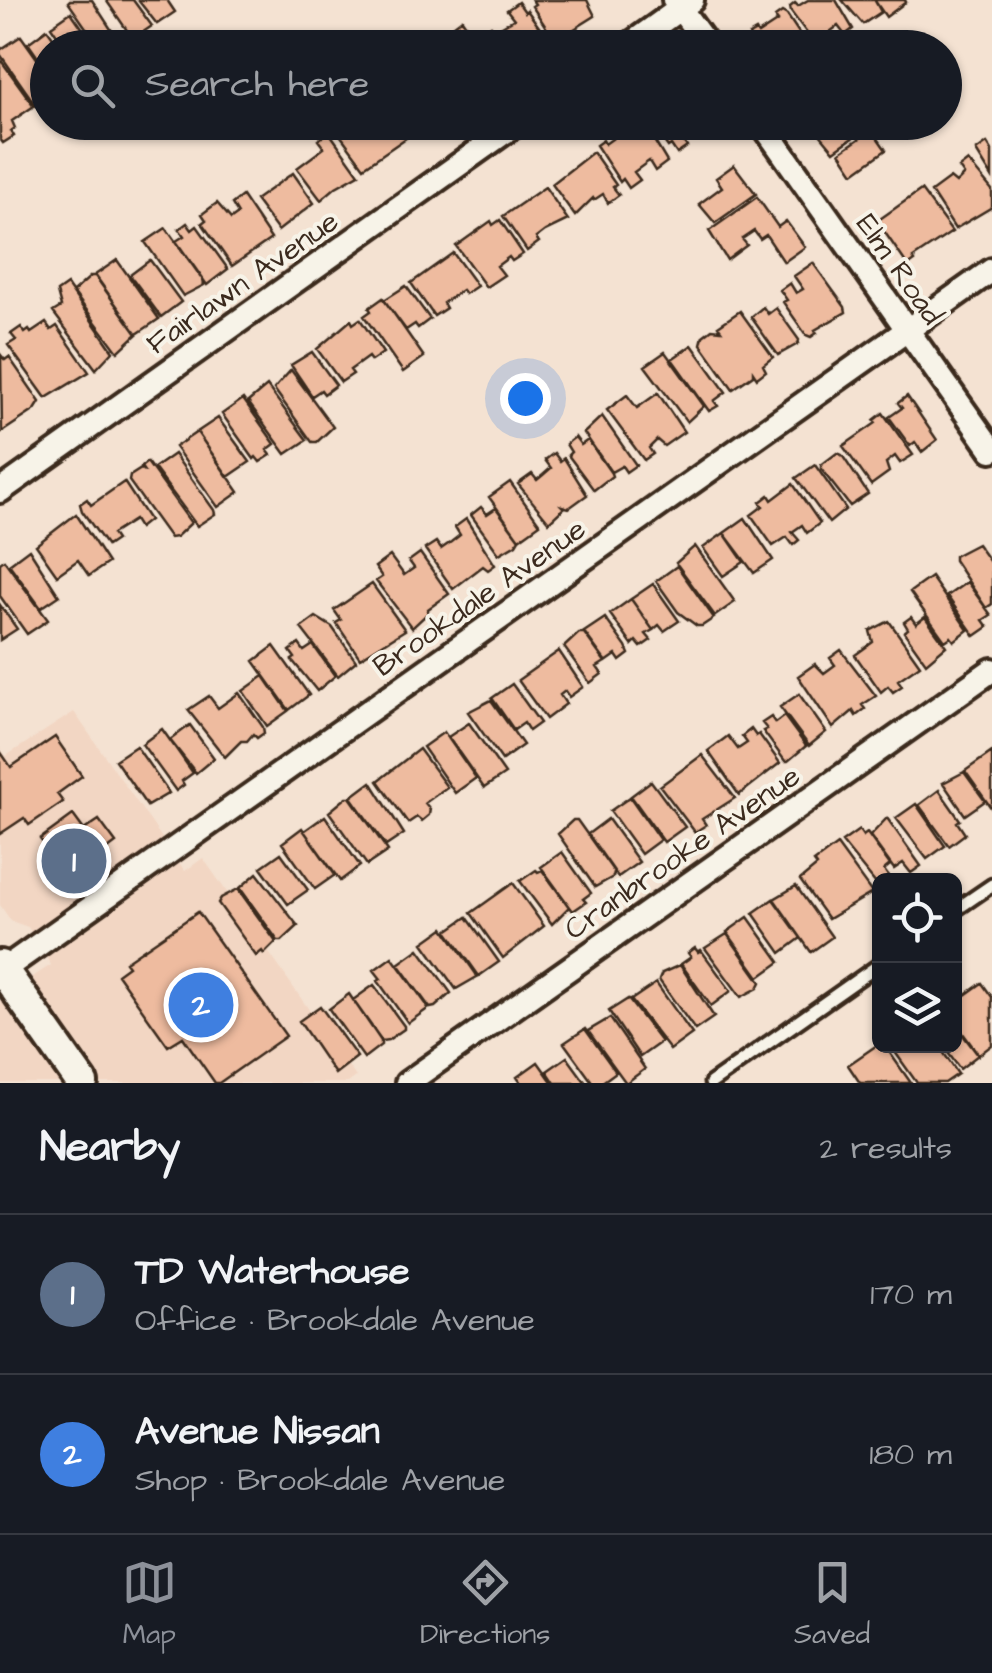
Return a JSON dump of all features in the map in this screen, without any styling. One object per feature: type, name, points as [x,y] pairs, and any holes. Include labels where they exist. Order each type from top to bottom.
[{"type":"main road","points":[[1,969],[82,1083]]},
{"type":"street","points":[[648,30],[682,3],[698,30]]},
{"type":"street","name":"Fairlawn Avenue","points":[[0,491],[495,140]]},
{"type":"street","name":"Elm Road","points":[[774,140],[992,450]]},
{"type":"street","name":"Brookdale Avenue","points":[[1,969],[992,270]]},
{"type":"street","name":"Cranbrooke Avenue","points":[[407,1083],[992,670]]},
{"type":"lane","points":[[962,906],[992,885]]},
{"type":"lane","points":[[712,1083],[872,970]]},
{"type":"shaded area","points":[[74,712],[185,871],[203,858],[356,1077],[348,1083],[0,1083],[0,998],[51,965],[28,927],[11,921],[0,905],[0,748],[6,756]]},
{"type":"building","points":[[92,0],[111,30],[88,30],[68,2]]},
{"type":"building","points":[[106,0],[133,0],[152,26],[146,30],[127,30]]},
{"type":"building","points":[[138,0],[167,0],[175,12],[157,24]]},
{"type":"building","points":[[532,0],[587,0],[595,16],[573,30],[548,30],[532,6]]},
{"type":"building","points":[[808,0],[836,0],[853,29],[841,30],[838,26],[833,30],[804,30],[791,12],[790,7],[795,3],[798,6]]},
{"type":"building","points":[[842,0],[905,0],[906,2],[886,17],[875,1],[881,12],[863,24]]},
{"type":"building","points":[[518,2],[541,30],[495,30],[514,19],[507,10]]},
{"type":"building","points":[[71,12],[84,30],[54,30],[51,26]]},
{"type":"building","points":[[782,12],[797,30],[764,30],[778,21],[775,17]]},
{"type":"building","points":[[462,19],[470,30],[448,30]]},
{"type":"building","points":[[21,36],[30,49],[30,97],[0,54],[0,50]]},
{"type":"building","points":[[0,59],[30,100],[30,109],[12,121],[14,136],[3,143]]},
{"type":"building","points":[[318,140],[335,140],[359,174],[321,200],[297,168],[324,148]]},
{"type":"building","points":[[344,140],[403,140],[364,167]]},
{"type":"building","points":[[603,140],[605,144],[611,140],[654,140],[667,162],[655,171],[649,161],[634,172],[640,180],[629,188],[623,179],[620,182],[596,145]]},
{"type":"building","points":[[663,140],[682,140],[687,147],[677,154],[671,145],[668,147]]},
{"type":"building","points":[[825,140],[850,140],[834,151]]},
{"type":"building","points":[[857,140],[879,140],[886,150],[854,173],[840,152]]},
{"type":"building","points":[[987,143],[992,151],[992,177],[976,151]]},
{"type":"building","points":[[593,152],[619,195],[608,203],[603,194],[593,198],[575,216],[552,184]]},
{"type":"building","points":[[968,161],[992,190],[992,207],[955,229],[931,192],[950,178],[956,183],[964,175],[959,168]]},
{"type":"building","points":[[734,165],[756,194],[715,223],[699,204],[722,187],[716,178]]},
{"type":"building","points":[[293,173],[314,203],[278,231],[255,200]]},
{"type":"building","points":[[545,187],[568,220],[545,231],[527,251],[503,216]]},
{"type":"building","points":[[921,190],[952,232],[913,258],[915,261],[908,266],[877,221]]},
{"type":"building","points":[[242,196],[271,239],[232,266],[202,223],[206,220],[202,214],[217,203],[231,219],[238,214],[232,204]]},
{"type":"building","points":[[757,197],[778,227],[786,221],[805,247],[784,262],[766,235],[760,239],[754,231],[742,239],[747,245],[727,260],[709,231]]},
{"type":"building","points":[[500,220],[523,254],[512,261],[509,257],[497,266],[504,275],[486,287],[456,246],[491,221],[493,225]]},
{"type":"building","points":[[187,223],[192,230],[197,226],[228,269],[207,285],[176,241],[184,236],[179,229]]},
{"type":"building","points":[[166,228],[203,280],[204,285],[183,296],[145,242]]},
{"type":"building","points":[[453,253],[477,286],[465,294],[462,290],[443,303],[446,308],[434,316],[411,283]]},
{"type":"building","points":[[117,260],[159,319],[137,334],[95,275]]},
{"type":"building","points":[[150,260],[181,302],[161,317],[130,275]]},
{"type":"building","points":[[813,263],[846,312],[815,330],[817,333],[811,337],[783,302],[787,300],[780,290],[790,283],[796,293],[803,289],[794,276]]},
{"type":"building","points":[[95,276],[137,334],[118,352],[73,292]]},
{"type":"building","points":[[67,285],[113,351],[96,369],[53,312],[61,307],[57,292]]},
{"type":"building","points":[[406,286],[430,319],[418,328],[415,324],[406,330],[384,300]]},
{"type":"building","points":[[383,298],[424,357],[403,372],[364,316]]},
{"type":"building","points":[[763,307],[768,314],[776,308],[798,344],[778,355],[751,317]]},
{"type":"building","points":[[740,311],[773,357],[763,365],[766,371],[757,378],[753,372],[733,389],[701,344],[703,336],[712,329],[721,330],[718,326]]},
{"type":"building","points":[[360,319],[383,353],[371,361],[368,357],[341,382],[317,349],[351,320],[353,324]]},
{"type":"building","points":[[46,323],[51,330],[57,326],[89,372],[46,398],[8,345],[16,340],[11,334],[21,327],[25,333],[31,333]]},
{"type":"building","points":[[692,345],[726,392],[714,401],[718,406],[709,411],[672,359]]},
{"type":"building","points":[[312,352],[336,385],[324,394],[321,390],[312,396],[291,365]]},
{"type":"building","points":[[665,352],[704,406],[687,422],[645,366]]},
{"type":"building","points":[[1,355],[5,360],[9,357],[40,402],[35,410],[2,432]]},
{"type":"building","points":[[291,370],[333,427],[317,442],[312,442],[274,389]]},
{"type":"building","points":[[267,386],[307,440],[286,454],[248,402]]},
{"type":"building","points":[[658,393],[684,432],[664,446],[657,440],[649,448],[653,454],[644,460],[607,410],[627,395],[637,408]]},
{"type":"building","points":[[907,396],[937,440],[922,452],[915,442],[910,446],[889,417],[902,408],[898,403]]},
{"type":"building","points":[[243,399],[275,444],[267,450],[271,455],[260,462],[222,414]]},
{"type":"building","points":[[883,413],[913,455],[900,463],[895,456],[886,463],[889,472],[871,485],[843,446],[876,423],[874,420]]},
{"type":"building","points":[[602,416],[636,465],[626,472],[622,466],[611,472],[584,433]]},
{"type":"building","points":[[218,418],[250,462],[228,477],[197,432]]},
{"type":"building","points":[[197,432],[239,492],[218,507],[175,447]]},
{"type":"building","points":[[575,437],[581,445],[588,440],[611,473],[594,490],[568,455],[571,452],[566,444]]},
{"type":"building","points":[[554,453],[560,461],[564,458],[587,495],[569,508],[562,506],[549,522],[518,484],[532,474],[537,480],[543,475],[551,468],[545,460]]},
{"type":"building","points":[[837,453],[868,494],[850,506],[821,469]]},
{"type":"building","points":[[174,454],[214,510],[215,514],[197,526],[154,468]]},
{"type":"building","points":[[147,462],[191,523],[176,537],[170,538],[129,481]]},
{"type":"building","points":[[815,465],[846,509],[829,523],[796,478]]},
{"type":"building","points":[[124,482],[149,520],[139,528],[134,520],[112,534],[116,540],[107,546],[80,504],[87,499],[91,505]]},
{"type":"building","points":[[510,482],[540,524],[519,539],[489,497]]},
{"type":"building","points":[[793,484],[820,523],[807,533],[802,525],[792,532],[799,540],[793,545],[787,537],[773,546],[751,515],[769,495],[772,500]]},
{"type":"building","points":[[481,507],[487,514],[496,508],[519,539],[516,544],[499,554],[471,515]]},
{"type":"building","points":[[76,514],[108,563],[89,576],[78,560],[57,575],[36,545]]},
{"type":"building","points":[[745,518],[773,560],[754,573],[724,533]]},
{"type":"building","points":[[466,519],[495,565],[488,570],[483,566],[453,589],[425,549],[436,542],[441,549],[451,542],[460,535],[455,527]]},
{"type":"building","points":[[724,533],[744,562],[723,576],[703,548]]},
{"type":"building","points":[[977,544],[992,565],[992,604],[986,608],[954,560],[954,556]]},
{"type":"building","points":[[695,546],[735,602],[715,616],[676,563]]},
{"type":"building","points":[[29,549],[59,596],[41,608],[9,564]]},
{"type":"building","points":[[420,553],[449,594],[428,609],[412,628],[376,581],[382,577],[375,567],[390,556],[404,575],[414,568],[409,561]]},
{"type":"building","points":[[4,560],[48,620],[27,634],[0,596],[0,563]]},
{"type":"building","points":[[677,566],[714,618],[702,626],[678,612],[656,581]]},
{"type":"building","points":[[931,577],[968,630],[954,641],[951,637],[945,641],[910,592]]},
{"type":"building","points":[[967,582],[991,615],[983,620],[988,627],[975,636],[947,596]]},
{"type":"building","points":[[372,584],[405,630],[360,658],[336,623],[341,620],[334,610]]},
{"type":"building","points":[[653,584],[679,621],[664,631],[659,625],[653,630],[631,599]]},
{"type":"building","points":[[631,599],[653,630],[646,634],[651,640],[641,647],[636,641],[632,645],[610,614]]},
{"type":"building","points":[[0,605],[17,629],[0,640]]},
{"type":"building","points":[[316,617],[332,627],[356,661],[338,676],[301,628]]},
{"type":"building","points":[[911,617],[916,624],[925,617],[946,646],[926,663],[904,632],[908,629],[904,622]]},
{"type":"building","points":[[605,618],[629,654],[620,661],[616,655],[606,662],[584,632]]},
{"type":"building","points":[[889,621],[920,665],[898,680],[902,686],[893,692],[888,686],[881,692],[855,655],[873,642],[870,631]]},
{"type":"building","points":[[584,633],[605,662],[597,667],[602,674],[590,683],[564,647]]},
{"type":"building","points":[[299,644],[304,651],[313,645],[335,676],[317,691],[292,660],[295,658],[290,651]]},
{"type":"building","points":[[274,646],[309,695],[289,710],[254,661]]},
{"type":"building","points":[[841,650],[876,696],[862,705],[865,709],[856,716],[853,711],[833,728],[798,676],[815,664],[824,673],[835,665],[830,658]]},
{"type":"building","points":[[559,651],[583,687],[569,697],[565,691],[560,695],[566,704],[546,719],[518,680]]},
{"type":"building","points":[[264,676],[288,711],[267,726],[243,691]]},
{"type":"building","points":[[512,684],[540,723],[529,731],[524,723],[514,730],[492,698]]},
{"type":"building","points":[[239,693],[264,733],[241,741],[225,757],[188,710],[209,696],[218,708]]},
{"type":"building","points":[[799,694],[826,732],[809,746],[780,707]]},
{"type":"building","points":[[491,700],[523,745],[502,760],[468,712]]},
{"type":"building","points":[[784,716],[806,746],[788,761],[763,731],[767,729],[762,723],[771,717],[775,723]]},
{"type":"building","points":[[469,723],[505,774],[484,788],[448,737]]},
{"type":"building","points":[[190,725],[214,758],[196,773],[170,740]]},
{"type":"building","points":[[162,729],[193,773],[176,791],[142,744]]},
{"type":"building","points":[[751,729],[780,763],[739,795],[708,751],[728,736],[738,749],[747,743],[742,736]]},
{"type":"building","points":[[444,732],[476,778],[455,793],[423,747]]},
{"type":"building","points":[[55,737],[82,776],[57,794],[63,802],[29,825],[24,818],[0,834],[0,751],[11,767]]},
{"type":"building","points":[[136,746],[169,793],[147,806],[115,760]]},
{"type":"building","points":[[419,749],[447,787],[425,803],[429,815],[422,821],[417,817],[408,823],[378,781]]},
{"type":"building","points":[[992,752],[992,809],[965,771]]},
{"type":"building","points":[[702,755],[735,798],[702,819],[706,825],[695,832],[660,786]]},
{"type":"building","points":[[964,772],[985,801],[965,815],[943,783]]},
{"type":"building","points":[[651,781],[685,827],[664,842],[631,796]]},
{"type":"building","points":[[371,782],[404,834],[386,846],[351,797]]},
{"type":"building","points":[[939,790],[965,834],[949,846],[919,805]]},
{"type":"building","points":[[347,797],[388,851],[367,865],[329,812]]},
{"type":"building","points":[[630,797],[660,840],[641,854],[610,811]]},
{"type":"building","points":[[916,804],[945,846],[927,859],[896,818]]},
{"type":"building","points":[[73,815],[84,830],[99,820],[116,843],[69,878],[40,839]]},
{"type":"building","points":[[325,816],[360,866],[340,881],[304,831]]},
{"type":"building","points":[[887,818],[921,866],[911,873],[903,863],[894,869],[870,836]]},
{"type":"building","points":[[608,819],[639,862],[618,877],[588,834]]},
{"type":"building","points":[[577,820],[614,872],[613,877],[595,887],[558,834]]},
{"type":"building","points":[[302,828],[335,875],[315,889],[282,843]]},
{"type":"building","points":[[859,830],[863,836],[867,833],[890,865],[884,870],[886,873],[872,873],[872,879],[842,842]]},
{"type":"building","points":[[837,845],[872,893],[828,919],[800,880],[817,866],[814,862]]},
{"type":"building","points":[[562,852],[591,893],[573,911],[541,867]]},
{"type":"building","points":[[281,853],[308,890],[288,904],[261,867]]},
{"type":"building","points":[[542,870],[569,907],[552,924],[520,881]]},
{"type":"building","points":[[257,873],[298,926],[282,941],[278,941],[240,888]]},
{"type":"building","points":[[513,883],[544,926],[503,958],[471,913]]},
{"type":"building","points":[[796,886],[832,937],[811,952],[774,899]]},
{"type":"building","points":[[238,889],[276,942],[264,954],[262,951],[256,956],[218,903]]},
{"type":"building","points":[[773,899],[801,938],[781,953],[753,913]]},
{"type":"building","points":[[198,912],[286,1036],[219,1083],[215,1083],[183,1037],[168,1046],[117,974],[128,966],[125,962]]},
{"type":"building","points":[[467,917],[499,962],[479,976],[447,931]]},
{"type":"building","points":[[748,917],[780,962],[759,977],[727,932]]},
{"type":"building","points":[[444,928],[477,977],[456,989],[423,943]]},
{"type":"building","points":[[727,934],[761,982],[741,997],[705,948]]},
{"type":"building","points":[[695,948],[701,950],[731,991],[711,1006],[681,964]]},
{"type":"building","points":[[419,949],[451,993],[435,1007],[430,1008],[398,964]]},
{"type":"building","points":[[392,957],[429,1008],[408,1023],[374,970]]},
{"type":"building","points":[[680,965],[714,1017],[695,1030],[659,980],[662,973]]},
{"type":"building","points":[[656,983],[692,1034],[670,1050],[631,1000]]},
{"type":"building","points":[[982,983],[992,997],[992,1045],[979,1055],[962,1032],[962,997]]},
{"type":"building","points":[[374,985],[404,1026],[388,1040],[382,1041],[353,1000]]},
{"type":"building","points":[[349,994],[381,1041],[364,1058],[329,1009]]},
{"type":"building","points":[[628,999],[661,1042],[640,1057],[609,1011]]},
{"type":"building","points":[[320,1006],[357,1057],[335,1074],[299,1021]]},
{"type":"building","points":[[610,1018],[645,1069],[626,1083],[588,1031]]},
{"type":"building","points":[[585,1029],[616,1072],[601,1083],[593,1083],[564,1043]]},
{"type":"building","points":[[962,1034],[978,1055],[960,1069],[948,1053],[962,1053]]},
{"type":"building","points":[[872,1048],[872,1053],[890,1053],[911,1083],[860,1083],[848,1065]]},
{"type":"building","points":[[896,1053],[944,1053],[958,1074],[945,1083],[917,1083]]},
{"type":"building","points":[[567,1057],[586,1083],[555,1083],[547,1071]]},
{"type":"building","points":[[538,1062],[553,1083],[521,1083],[517,1077]]},
{"type":"place","name":"TD Waterhouse","points":[[74,861]]},
{"type":"place","name":"Avenue Nissan","points":[[201,1005]]}]
